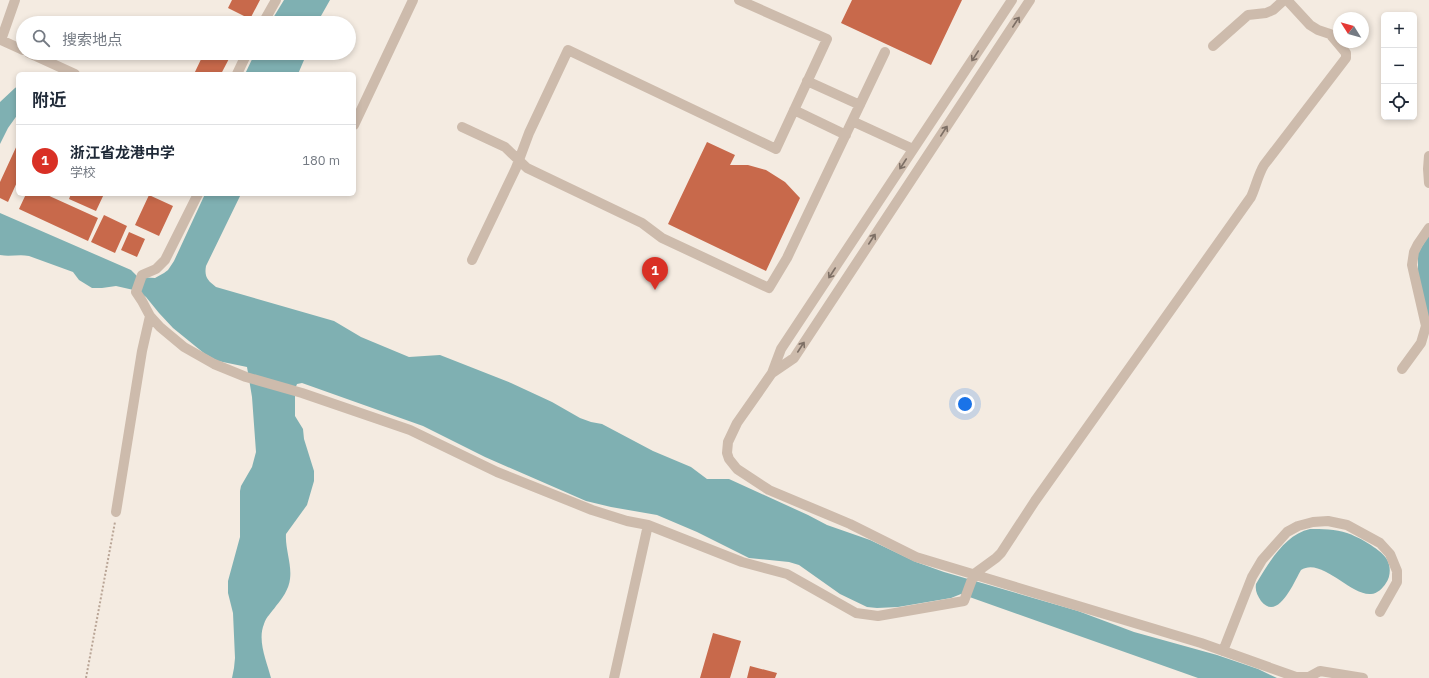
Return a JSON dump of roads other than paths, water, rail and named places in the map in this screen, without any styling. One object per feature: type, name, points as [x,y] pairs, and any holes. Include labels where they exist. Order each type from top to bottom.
[{"type":"street","points":[[15,0],[1,40],[16,47]]},
{"type":"street","points":[[267,16],[276,0]]},
{"type":"street","points":[[356,120],[413,0]]},
{"type":"street","points":[[472,260],[568,50],[776,149],[827,39],[739,0]]},
{"type":"street","points":[[1012,0],[781,349],[772,374],[737,423],[728,442],[727,453],[730,463],[769,490],[850,524],[916,557],[1223,651],[1296,677],[1309,677],[1320,672],[1363,678]]},
{"type":"street","points":[[772,374],[794,358],[1030,0]]},
{"type":"street","points":[[197,196],[165,260],[156,269],[142,275],[136,292],[150,316],[160,327],[184,347],[214,364],[246,377],[302,393],[410,430],[497,472],[578,505],[606,515],[648,525],[742,562],[787,574],[852,611],[864,615],[878,616],[964,601],[974,574],[1001,553],[1035,501],[1251,197],[1255,189],[1257,177],[1264,165],[1346,58],[1346,53],[1330,34],[1318,30],[1310,25],[1285,0],[1273,10],[1266,13],[1248,15],[1213,46]]},
{"type":"street","points":[[462,127],[505,147],[527,168],[642,223],[662,238],[769,288],[787,258],[885,52]]},
{"type":"street","points":[[45,60],[72,72]]},
{"type":"street","points":[[238,72],[244,60]]},
{"type":"street","points":[[807,81],[860,105]]},
{"type":"street","points":[[794,110],[846,135]]},
{"type":"street","points":[[852,121],[913,149]]},
{"type":"street","points":[[1429,156],[1429,183]]},
{"type":"street","points":[[1402,368],[1422,343],[1426,326],[1412,264],[1414,252],[1429,228]]},
{"type":"street","points":[[116,512],[142,351],[150,316]]},
{"type":"street","points":[[1223,651],[1252,577],[1262,560],[1287,532],[1298,526],[1313,522],[1328,521],[1347,525],[1375,540],[1390,554],[1397,571],[1397,582],[1380,612]]},
{"type":"street","points":[[614,678],[648,525]]},
{"type":"water","points":[[284,0],[330,0],[321,16],[274,16]]},
{"type":"water","points":[[252,60],[304,60],[299,72],[246,72]]},
{"type":"water","points":[[16,87],[16,117],[8,128],[0,144],[0,102]]},
{"type":"water","points":[[204,196],[240,196],[206,266],[207,278],[216,287],[334,321],[361,337],[409,357],[440,355],[511,383],[552,402],[580,418],[602,424],[653,451],[691,467],[707,479],[729,479],[827,525],[870,540],[916,562],[944,572],[1078,611],[1134,632],[1217,655],[1258,669],[1277,678],[1198,678],[961,594],[951,598],[898,607],[867,607],[840,594],[799,565],[789,562],[749,558],[697,532],[657,515],[586,501],[485,457],[423,426],[302,383],[297,384],[295,389],[295,416],[303,429],[304,439],[314,471],[314,481],[307,505],[286,534],[290,573],[287,590],[266,619],[262,631],[263,651],[271,678],[232,678],[235,658],[233,613],[228,593],[228,581],[240,537],[241,486],[252,467],[256,452],[252,397],[247,367],[218,361],[205,354],[173,328],[146,297],[138,291],[116,286],[92,288],[79,280],[73,272],[29,256],[0,255],[0,213],[131,270],[138,277],[155,278],[168,270],[174,261]]},
{"type":"water","points":[[1429,235],[1429,325],[1418,275],[1418,253]]},
{"type":"water","points":[[1310,529],[1324,529],[1347,533],[1374,547],[1383,554],[1390,567],[1390,574],[1385,585],[1375,593],[1363,593],[1327,572],[1309,567],[1301,570],[1290,591],[1279,604],[1273,607],[1267,606],[1258,597],[1256,584],[1272,559],[1285,543],[1301,532]]},
{"type":"place","name":"浙江省龙港中学","points":[[655,290]]}]
